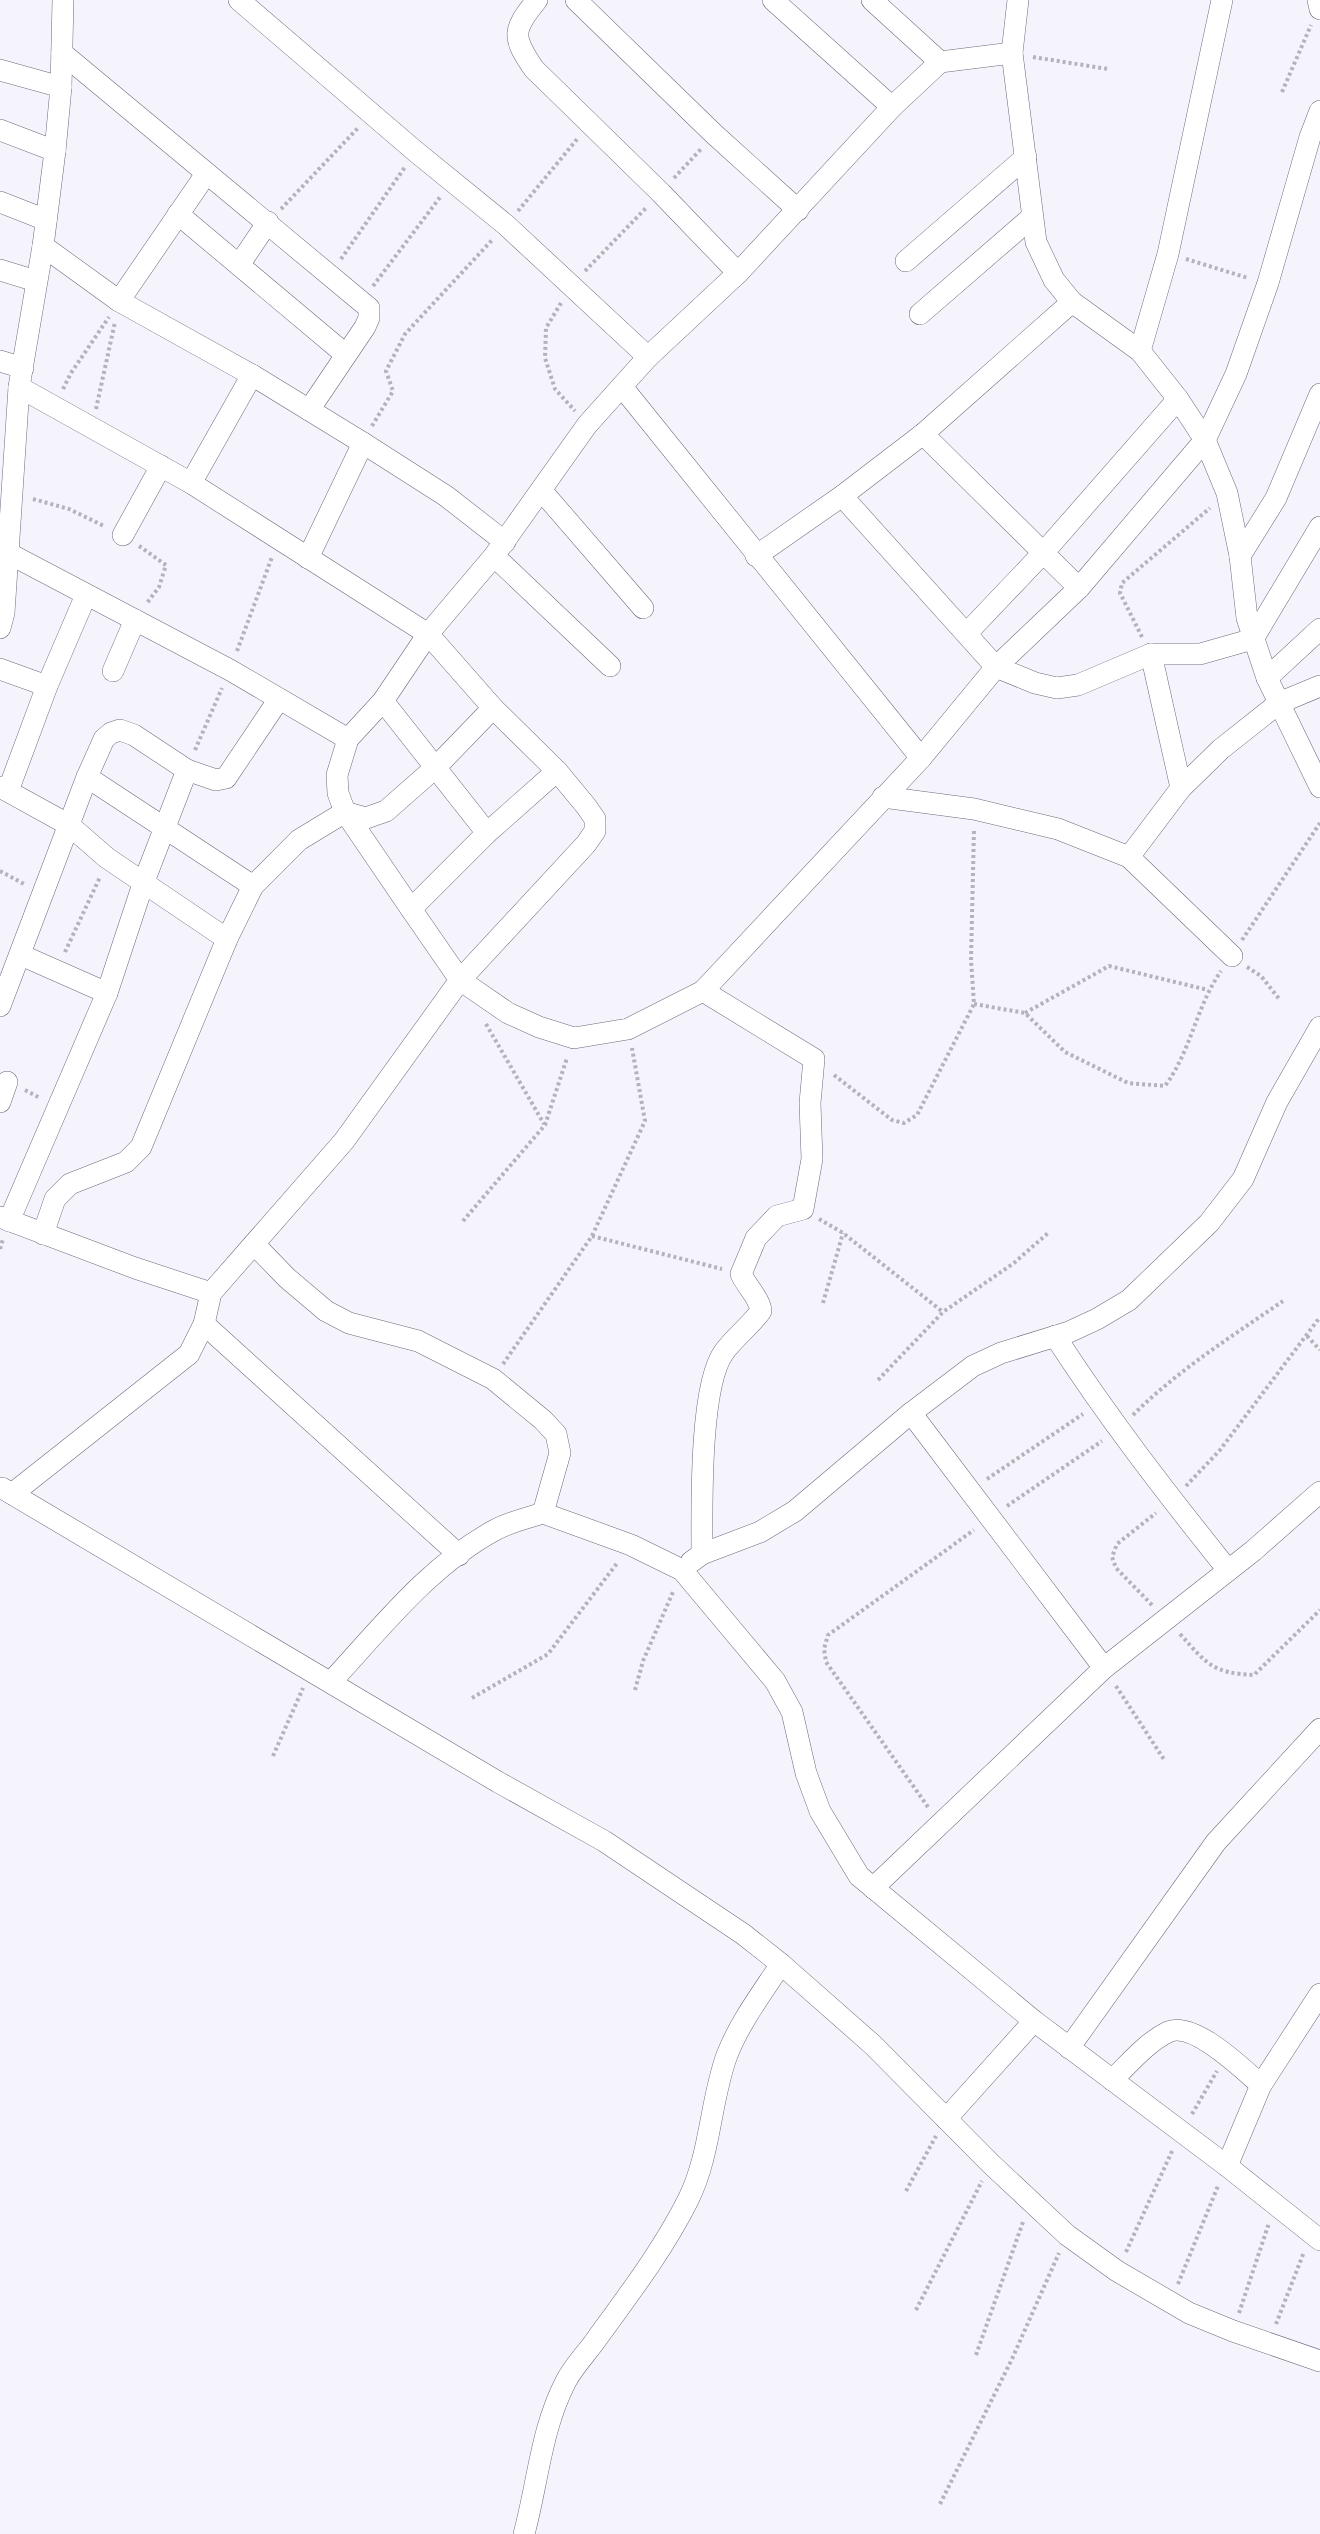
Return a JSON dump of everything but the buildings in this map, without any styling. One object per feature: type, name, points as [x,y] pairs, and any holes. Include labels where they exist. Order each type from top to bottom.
[{"type":"street","points":[[0,628],[4,613],[3,578],[8,553],[6,490],[55,151],[61,87],[63,0]]},
{"type":"street","points":[[239,0],[371,114],[506,225],[648,357]]},
{"type":"street","points":[[537,0],[519,23],[517,35],[523,53],[534,69],[661,193],[738,273]]},
{"type":"street","points":[[576,0],[714,134],[798,210]]},
{"type":"street","points":[[773,0],[892,107]]},
{"type":"street","points":[[872,0],[940,62]]},
{"type":"street","points":[[1018,0],[1012,53],[1036,242],[1054,280],[1072,302],[1140,351],[1178,399],[1205,440],[1227,493],[1240,556],[1246,618],[1267,678],[1320,787]]},
{"type":"street","points":[[1140,351],[1168,254],[1222,0]]},
{"type":"street","points":[[62,53],[369,308],[369,318],[309,410]]},
{"type":"street","points":[[1012,53],[940,62],[892,107],[738,273],[648,357],[623,388],[587,425],[500,549],[428,634],[383,701],[348,739],[337,775],[338,793],[345,812],[460,980],[508,1012],[539,1027],[574,1038],[628,1029],[704,991],[921,758],[996,667],[1079,588],[1205,440],[1236,374],[1268,283],[1310,137],[1320,111]]},
{"type":"street","points":[[0,70],[61,87]]},
{"type":"street","points":[[0,130],[55,151]]},
{"type":"street","points":[[906,261],[1026,157]]},
{"type":"street","points":[[120,301],[206,174]]},
{"type":"street","points":[[0,202],[46,220]]},
{"type":"street","points":[[178,214],[345,354]]},
{"type":"street","points":[[920,314],[1032,217]]},
{"type":"street","points":[[239,265],[268,222]]},
{"type":"street","points":[[43,246],[120,301],[252,375],[446,496],[500,549],[610,666]]},
{"type":"street","points":[[0,270],[36,281]]},
{"type":"street","points":[[756,556],[842,496],[923,434],[1072,302]]},
{"type":"street","points":[[0,361],[55,406],[191,483],[428,634],[493,708],[557,771],[595,819],[595,831],[586,844],[460,980],[344,1141],[212,1293],[204,1324],[189,1354],[6,1490],[498,1782],[604,1841],[743,1934],[781,1964],[873,2045],[990,2164],[1067,2235],[1117,2271],[1170,2303],[1233,2331],[1320,2361]]},
{"type":"street","points":[[191,483],[252,375]]},
{"type":"street","points":[[623,388],[921,758]]},
{"type":"street","points":[[1240,556],[1276,498],[1320,394]]},
{"type":"street","points":[[967,633],[1044,552],[1178,399]]},
{"type":"street","points":[[923,434],[1079,588]]},
{"type":"street","points":[[308,558],[363,443]]},
{"type":"street","points":[[123,535],[161,466]]},
{"type":"street","points":[[541,490],[643,608]]},
{"type":"street","points":[[842,496],[996,667],[1035,683],[1057,688],[1078,685],[1151,654],[1200,654],[1253,639],[1320,527]]},
{"type":"street","points":[[8,553],[230,670],[348,739]]},
{"type":"street","points":[[86,595],[4,789],[69,825],[107,858],[143,884],[227,939]]},
{"type":"street","points":[[113,671],[135,620]]},
{"type":"street","points":[[1267,678],[1320,629]]},
{"type":"street","points":[[1151,654],[1181,788]]},
{"type":"street","points":[[0,669],[46,686]]},
{"type":"street","points":[[1129,857],[1181,788],[1221,749],[1279,703],[1320,686]]},
{"type":"street","points":[[0,1006],[87,777],[104,739],[120,730],[134,735],[187,770],[216,780],[226,778],[279,699]]},
{"type":"street","points":[[383,701],[487,833]]},
{"type":"street","points":[[43,1234],[56,1199],[70,1184],[126,1162],[141,1147],[227,939],[253,886],[299,840],[345,812],[366,818],[386,811],[436,767],[493,708]]},
{"type":"street","points":[[187,770],[143,884],[107,993],[59,1107],[4,1219],[135,1268],[212,1293]]},
{"type":"street","points":[[411,909],[487,833],[557,771]]},
{"type":"street","points":[[87,777],[253,886]]},
{"type":"street","points":[[883,797],[974,808],[1058,829],[1129,857],[1232,956]]},
{"type":"street","points":[[21,955],[107,993]]},
{"type":"street","points":[[702,1554],[702,1487],[707,1418],[714,1376],[723,1353],[761,1311],[760,1302],[748,1290],[741,1274],[756,1238],[777,1216],[803,1209],[812,1159],[810,1103],[814,1059],[704,991]]},
{"type":"street","points":[[682,1569],[702,1554],[760,1532],[795,1511],[911,1413],[973,1366],[1001,1353],[1055,1336],[1097,1319],[1129,1300],[1209,1223],[1243,1179],[1277,1102],[1320,1027]]},
{"type":"street","points":[[0,1102],[8,1082]]},
{"type":"street","points":[[254,1244],[287,1278],[326,1311],[349,1323],[418,1341],[493,1379],[543,1420],[556,1434],[560,1453],[543,1513]]},
{"type":"street","points":[[204,1324],[459,1555]]},
{"type":"street","points":[[1055,1336],[1098,1404],[1228,1570]]},
{"type":"street","points":[[911,1413],[992,1517],[1104,1668]]},
{"type":"street","points":[[873,1888],[941,1826],[1104,1668],[1228,1570],[1320,1492]]},
{"type":"street","points":[[330,1682],[417,1590],[459,1555],[496,1530],[543,1513],[631,1545],[682,1569],[776,1681],[792,1712],[806,1773],[820,1811],[859,1876],[1034,2021],[1316,2236]]},
{"type":"street","points":[[1069,2048],[1216,1842],[1320,1729]]},
{"type":"street","points":[[524,2534],[542,2442],[566,2382],[579,2360],[595,2342],[671,2232],[689,2198],[703,2157],[718,2084],[728,2054],[737,2033],[781,1964]]},
{"type":"street","points":[[1227,2166],[1261,2085],[1320,1994]]},
{"type":"street","points":[[946,2119],[1034,2021]]},
{"type":"street","points":[[1112,2080],[1170,2030],[1191,2031],[1227,2055],[1261,2085]]},
{"type":"path","points":[[1282,92],[1319,6]]},
{"type":"path","points":[[1012,53],[1108,69]]},
{"type":"path","points":[[268,222],[371,114]]},
{"type":"path","points":[[363,443],[393,391],[386,370],[405,334],[506,225],[590,124]]},
{"type":"path","points":[[587,425],[555,388],[545,358],[546,328],[571,286],[661,193],[714,134]]},
{"type":"path","points":[[330,274],[415,151]]},
{"type":"path","points":[[363,301],[452,181]]},
{"type":"path","points":[[1168,254],[1268,283]]},
{"type":"path","points":[[55,406],[71,373],[120,301]]},
{"type":"path","points":[[92,429],[120,301]]},
{"type":"path","points":[[6,490],[69,509],[123,535],[166,565],[159,587],[135,620]]},
{"type":"path","points":[[1151,654],[1124,603],[1120,593],[1122,583],[1227,493]]},
{"type":"path","points":[[187,770],[230,670],[279,539]]},
{"type":"path","points":[[814,1059],[892,1120],[903,1123],[917,1115],[974,1004],[971,960],[974,808]]},
{"type":"path","points":[[1280,1000],[1261,976],[1232,956],[1320,823]]},
{"type":"path","points":[[56,971],[94,892],[107,858]]},
{"type":"path","points":[[0,871],[43,895]]},
{"type":"path","points":[[974,1004],[1025,1013],[1065,1052],[1128,1083],[1165,1086],[1178,1068],[1208,990],[1109,966],[1025,1013]]},
{"type":"path","points":[[483,1018],[545,1125]]},
{"type":"path","points":[[493,1379],[592,1236],[645,1121],[628,1029]]},
{"type":"path","points":[[463,1221],[545,1125],[574,1038]]},
{"type":"path","points":[[8,1082],[59,1107]]},
{"type":"path","points":[[803,1209],[843,1233],[943,1312]]},
{"type":"path","points":[[823,1303],[843,1233]]},
{"type":"path","points":[[878,1380],[943,1312],[1014,1263],[1048,1233]]},
{"type":"path","points":[[592,1236],[741,1274]]},
{"type":"path","points":[[941,1826],[826,1662],[824,1649],[828,1635],[1118,1429],[1166,1384],[1283,1301]]},
{"type":"path","points":[[1320,1317],[1220,1450],[1172,1500],[1117,1544],[1112,1557],[1116,1568],[1205,1662],[1229,1673],[1254,1675],[1320,1610]]},
{"type":"path","points":[[1307,1336],[1320,1350]]},
{"type":"path","points":[[971,1490],[1098,1404]]},
{"type":"path","points":[[472,1698],[548,1654],[631,1545]]},
{"type":"path","points":[[635,1690],[643,1661],[682,1569]]},
{"type":"path","points":[[1104,1668],[1165,1761]]},
{"type":"path","points":[[273,1756],[311,1671]]},
{"type":"path","points":[[1117,2271],[1180,2133],[1227,2055]]},
{"type":"path","points":[[906,2191],[946,2119]]},
{"type":"path","points":[[916,2310],[990,2164]]},
{"type":"path","points":[[1170,2303],[1227,2166]]},
{"type":"path","points":[[976,2355],[1030,2201]]},
{"type":"path","points":[[1233,2331],[1275,2205]]},
{"type":"path","points":[[940,2504],[1012,2360],[1067,2235]]},
{"type":"path","points":[[1268,2344],[1316,2236]]}]
